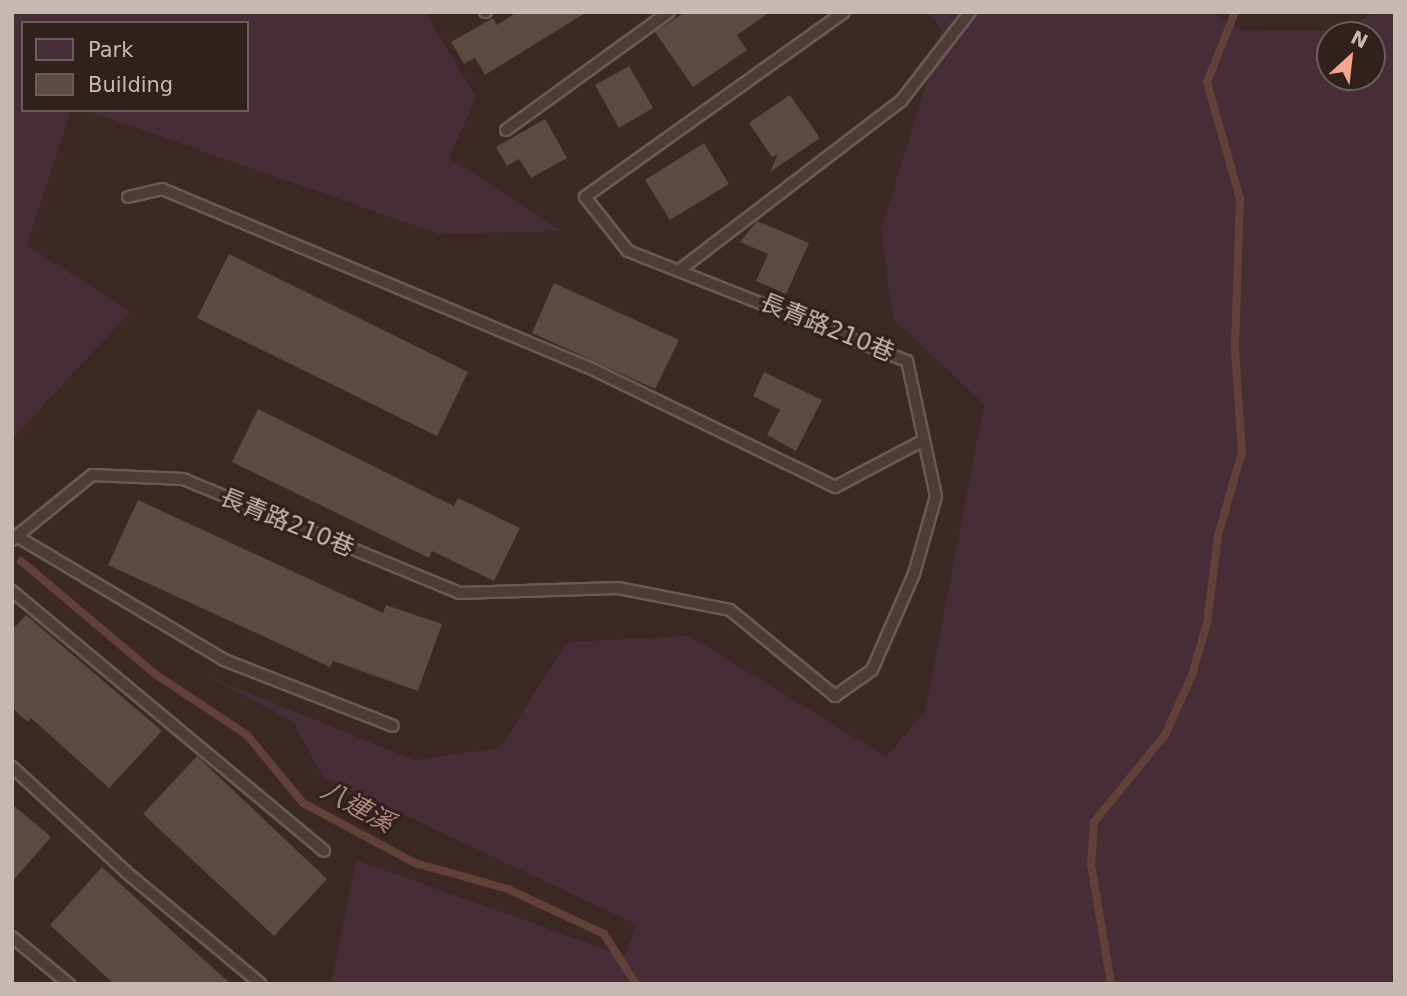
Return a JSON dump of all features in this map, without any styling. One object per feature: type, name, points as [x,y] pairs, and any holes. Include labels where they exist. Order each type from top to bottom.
[{"type":"lane","points":[[506,130],[669,12]]},
{"type":"lane","name":"長青路210巷","points":[[15,539],[92,475],[183,479],[459,593],[618,588],[730,610],[835,696],[872,670],[914,574],[936,496],[920,442],[907,361],[681,269],[628,251],[585,197],[844,12]]},
{"type":"lane","points":[[681,269],[901,101],[970,12]]},
{"type":"lane","points":[[128,197],[162,189],[588,368],[835,488],[920,442]]},
{"type":"lane","points":[[15,539],[224,660],[393,726]]},
{"type":"lane","points":[[12,591],[324,851]]},
{"type":"lane","points":[[12,768],[125,872],[261,984]]},
{"type":"lane","points":[[12,937],[69,984]]},
{"type":"green space","points":[[12,12],[425,12],[476,97],[449,158],[562,231],[439,234],[91,112],[248,112],[248,21],[21,21],[21,112],[70,112],[27,245],[130,312],[14,437]]},
{"type":"green space","points":[[927,12],[1213,12],[1241,30],[1316,31],[1316,91],[1386,91],[1386,21],[1360,21],[1374,12],[1395,12],[1395,984],[331,984],[356,860],[625,956],[636,924],[323,777],[293,722],[209,677],[414,760],[500,748],[567,642],[689,636],[886,757],[925,712],[984,404],[893,319],[881,230],[942,31]]},
{"type":"building","points":[[517,12],[587,12],[485,75],[475,58],[464,64],[451,42],[493,18],[497,25]]},
{"type":"building","points":[[685,12],[770,12],[737,35],[747,50],[693,87],[655,32]]},
{"type":"building","points":[[629,66],[653,108],[619,128],[595,85]]},
{"type":"building","points":[[790,95],[820,138],[770,172],[778,154],[772,157],[749,123]]},
{"type":"building","points":[[545,119],[567,158],[531,178],[519,159],[507,166],[496,147]]},
{"type":"building","points":[[704,143],[729,184],[670,220],[645,180]]},
{"type":"building","points":[[757,221],[809,243],[786,294],[756,281],[768,254],[740,242]]},
{"type":"building","points":[[229,254],[468,372],[437,436],[197,318]]},
{"type":"building","points":[[554,283],[679,340],[655,389],[532,333]]},
{"type":"building","points":[[764,372],[822,400],[796,451],[767,435],[780,410],[753,396]]},
{"type":"building","points":[[258,409],[454,506],[458,498],[520,528],[494,581],[432,551],[429,558],[232,462]]},
{"type":"building","points":[[138,500],[383,613],[386,605],[442,624],[418,691],[333,661],[330,667],[108,565]]},
{"type":"building","points":[[26,615],[162,731],[109,788],[31,718],[28,722],[12,708],[12,630]]},
{"type":"building","points":[[197,756],[327,879],[274,936],[143,814]]},
{"type":"building","points":[[12,804],[51,837],[12,882]]},
{"type":"building","points":[[102,867],[231,984],[114,984],[50,925]]},
{"type":"waterway","points":[[1111,984],[1091,865],[1094,822],[1165,735],[1192,675],[1207,623],[1218,536],[1242,452],[1235,348],[1240,199],[1207,82],[1235,12]]},
{"type":"waterway","name":"八連溪","points":[[21,561],[155,674],[247,735],[303,803],[415,863],[508,889],[604,934],[636,984]]}]
